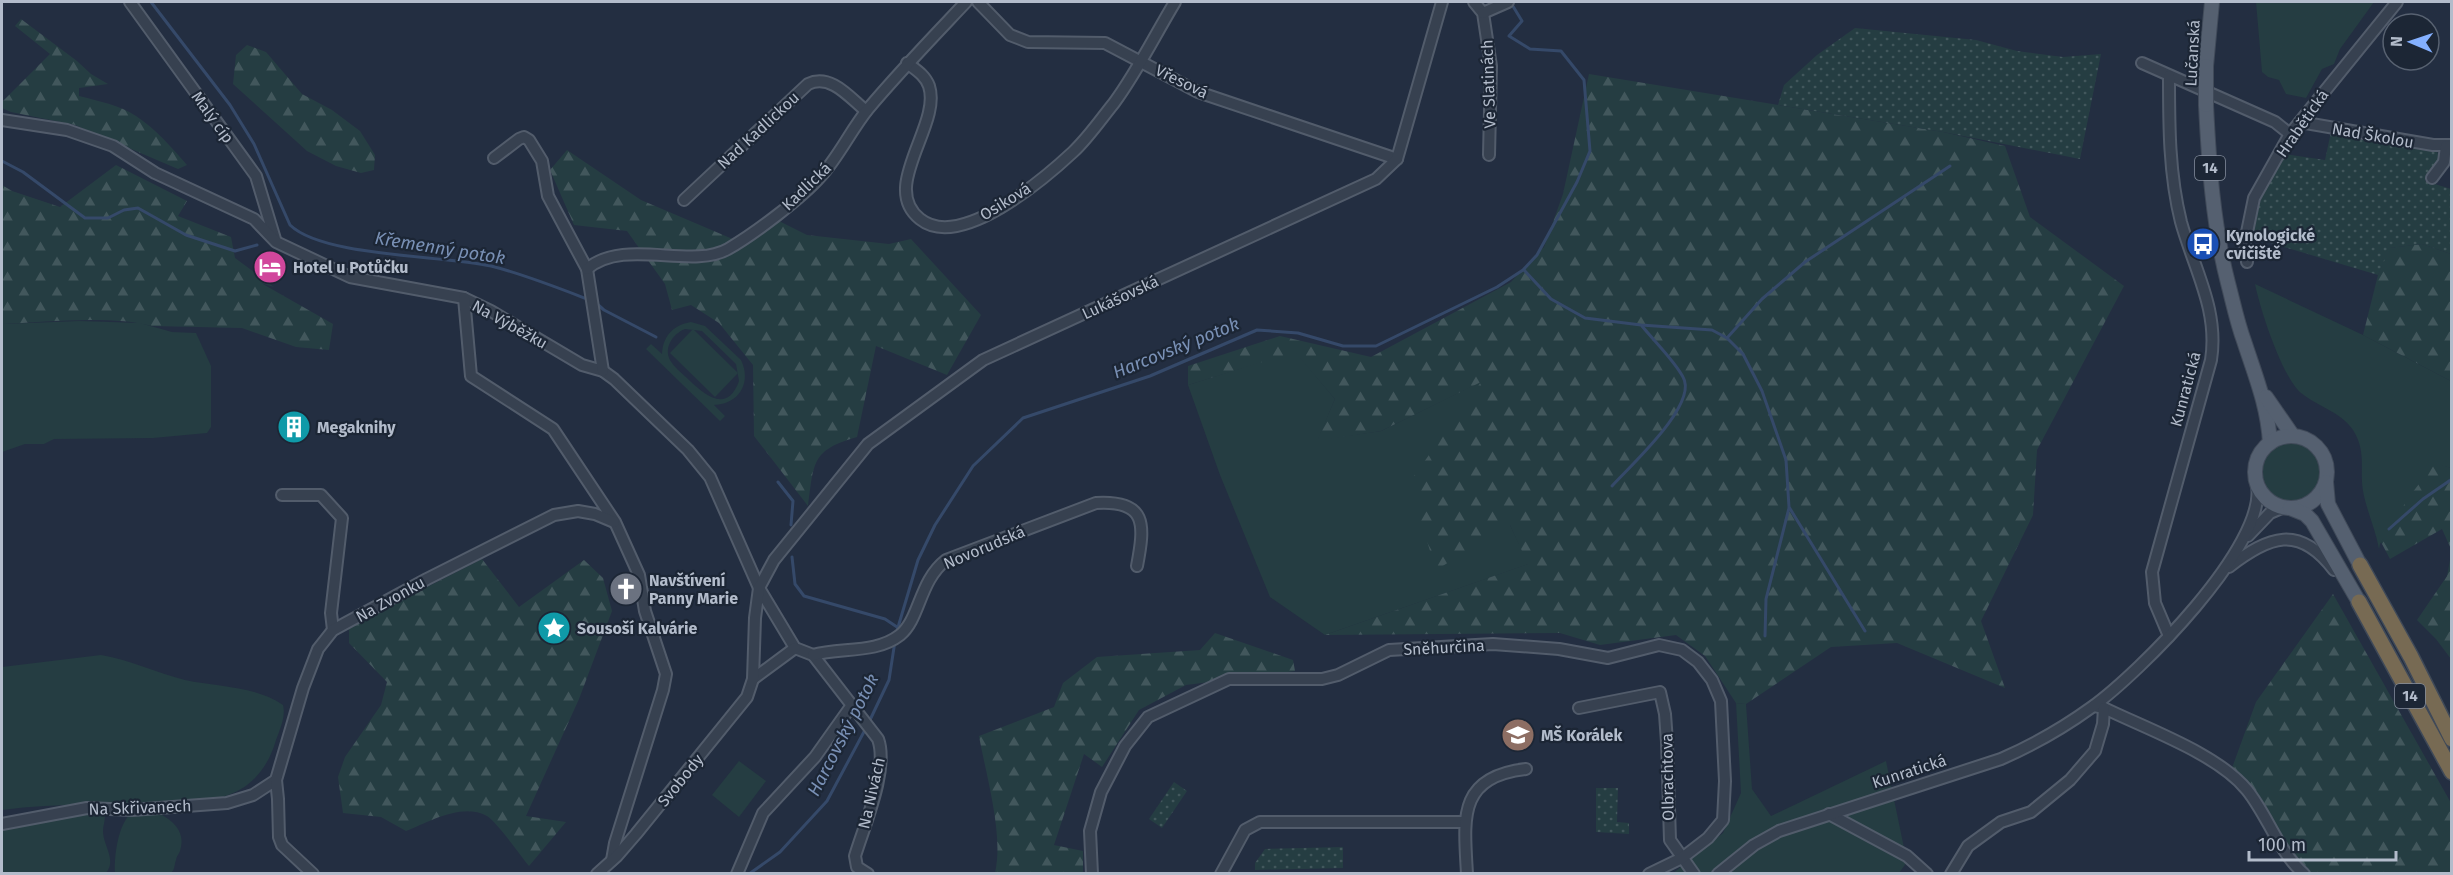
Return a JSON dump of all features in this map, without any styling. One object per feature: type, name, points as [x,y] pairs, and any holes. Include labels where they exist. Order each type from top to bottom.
[{"type":"highway","name":"14","points":[[2360,565],[2411,657],[2451,739]]},
{"type":"highway","name":"14","points":[[2359,602],[2451,772]]},
{"type":"main road","name":"Lučanská","points":[[2211,2],[2206,66],[2206,105],[2217,231],[2243,339],[2262,390]]},
{"type":"main road","name":"14","points":[[2262,390],[2293,436],[2308,440],[2319,450],[2326,464],[2325,493],[2328,504],[2360,565]]},
{"type":"main road","name":"14","points":[[2262,390],[2270,443]]},
{"type":"main road","points":[[2270,443],[2293,436]]},
{"type":"main road","name":"Kunratická","points":[[2258,485],[2256,465],[2260,453],[2270,443]]},
{"type":"main road","name":"Kunratická","points":[[2286,508],[2304,505],[2314,499],[2326,480]]},
{"type":"main road","name":"14","points":[[2258,485],[2271,502],[2301,512],[2312,521],[2359,602]]},
{"type":"street","name":"Malý cíp","points":[[130,2],[256,176],[276,242]]},
{"type":"street","name":"Kadlická","points":[[587,269],[597,260],[628,254],[708,255],[726,250],[782,210],[821,177],[866,111],[907,63],[966,2]]},
{"type":"street","name":"Vřesová","points":[[978,2],[1010,35],[1028,42],[1105,43],[1198,92],[1397,159]]},
{"type":"street","name":"Osiková","points":[[907,63],[922,74],[931,96],[929,110],[908,177],[906,196],[909,206],[919,219],[931,225],[944,227],[964,225],[1006,204],[1053,170],[1075,150],[1115,102],[1174,2]]},
{"type":"street","points":[[1397,159],[1442,2]]},
{"type":"street","points":[[1474,2],[1484,13],[1505,3]]},
{"type":"street","name":"Hrabětická","points":[[2247,262],[2245,242],[2254,198],[2290,134],[2397,2]]},
{"type":"street","name":"Ve Slatinách","points":[[1484,13],[1491,66],[1489,155]]},
{"type":"street","points":[[2142,63],[2275,122],[2290,134]]},
{"type":"street","name":"Kunratická","points":[[2169,76],[2170,169],[2182,223],[2206,295],[2214,335],[2211,360],[2152,572],[2155,603],[2169,636]]},
{"type":"street","name":"Nad Kadlickou","points":[[684,200],[815,80],[833,83],[866,111]]},
{"type":"street","name":"Na Výběžku","points":[[2,120],[68,130],[113,146],[154,173],[254,219],[276,242],[350,277],[464,298],[491,311],[582,365],[603,371],[688,450],[710,477],[759,588]]},
{"type":"street","name":"Nad Školou","points":[[2300,122],[2380,137],[2449,145],[2444,162],[2432,178]]},
{"type":"street","points":[[494,158],[519,138],[524,137],[529,140],[542,161],[548,196],[587,269],[603,371]]},
{"type":"street","name":"Lukášovská","points":[[759,588],[774,560],[868,444],[983,360],[1376,179],[1397,159]]},
{"type":"street","points":[[464,298],[471,376],[553,429],[615,522],[639,575],[645,610],[666,674],[612,860]]},
{"type":"street","name":"Kunratická","points":[[2241,543],[2257,505],[2258,485]]},
{"type":"street","name":"Na Zvonku","points":[[282,495],[321,495],[342,518],[331,613],[333,630],[437,573],[554,515],[578,511],[595,514],[615,522]]},
{"type":"street","name":"Novorudská","points":[[813,655],[828,651],[867,648],[900,635],[912,617],[926,582],[936,567],[946,560],[1096,503],[1116,502],[1133,509],[1141,521],[1142,540],[1137,566]]},
{"type":"street","name":"Kunratická","points":[[1718,873],[1765,838],[1829,814],[2001,759],[2035,744],[2099,707],[2169,636],[2219,575],[2241,543],[2270,513],[2286,508]]},
{"type":"street","points":[[2219,575],[2266,542],[2280,539],[2296,540],[2323,556],[2359,602]]},
{"type":"street","points":[[759,588],[795,648],[813,655]]},
{"type":"street","name":"Svobody","points":[[597,873],[612,860],[747,697],[753,679],[755,618],[759,588]]},
{"type":"street","points":[[313,873],[282,845],[279,837],[276,780],[303,688],[318,649],[333,630]]},
{"type":"street","name":"Sněhurčina","points":[[1092,873],[1090,831],[1101,792],[1125,746],[1148,717],[1228,679],[1322,679],[1338,675],[1389,650],[1493,644],[1559,649],[1608,658],[1659,645],[1682,650],[1698,662],[1712,680],[1721,701],[1725,811],[1723,820],[1715,831],[1682,858]]},
{"type":"street","name":"Svobody","points":[[753,679],[795,648]]},
{"type":"street","name":"Na Nivách","points":[[813,655],[881,746],[880,767],[855,856],[857,867],[868,873]]},
{"type":"street","name":"Olbrachtova","points":[[1579,708],[1660,692],[1665,714],[1667,742],[1670,840],[1694,873]]},
{"type":"street","points":[[737,873],[763,813],[815,757],[852,705]]},
{"type":"street","points":[[1951,873],[1968,846],[2001,822],[2031,812],[2070,780],[2095,751],[2103,724],[2099,707]]},
{"type":"street","points":[[2099,707],[2228,771],[2248,791],[2289,857],[2304,873]]},
{"type":"street","points":[[1467,873],[1464,822],[1469,802],[1486,780],[1509,771],[1526,770]]},
{"type":"street","name":"Na Skřivanech","points":[[2,824],[68,810],[132,810],[227,802],[253,795],[276,780]]},
{"type":"street","points":[[1829,814],[1907,856],[1927,873]]},
{"type":"street","points":[[1221,873],[1245,831],[1260,822],[1464,822]]},
{"type":"street","points":[[1649,873],[1682,858]]},
{"type":"green space","points":[[2256,2],[2374,2],[2340,49],[2334,64],[2322,69],[2306,98],[2286,94],[2279,80],[2268,77],[2262,72]]},
{"type":"green space","points":[[21,19],[91,74],[108,84],[79,88],[79,96],[130,112],[170,145],[187,165],[178,169],[75,125],[11,112],[2,108],[2,102],[50,54],[15,26]]},
{"type":"green space","points":[[1855,28],[1976,40],[2017,51],[2063,57],[2101,54],[2080,159],[1943,132],[1778,105],[1784,85],[1817,55]]},
{"type":"green space","points":[[247,45],[266,52],[302,94],[332,110],[360,131],[375,155],[374,170],[361,173],[336,166],[307,151],[233,84],[236,55]]},
{"type":"green space","points":[[1589,74],[1943,132],[2005,146],[2030,217],[2124,286],[2037,450],[2033,515],[1981,621],[2005,688],[1897,643],[1831,647],[1746,704],[1736,703],[1705,656],[1676,635],[1600,645],[1560,633],[1325,635],[1528,564],[1510,525],[1436,570],[1409,483],[1481,382],[1381,431],[1317,441],[1335,399],[1295,352],[1188,385],[1188,366],[1280,336],[1371,357],[1511,282],[1544,247],[1563,194]]},
{"type":"green space","points":[[2331,132],[2437,152],[2440,156],[2438,163],[2425,181],[2451,189],[2451,254],[2422,244],[2390,248],[2378,275],[2254,238],[2254,216],[2257,205],[2284,154],[2325,160]]},
{"type":"green space","points":[[567,150],[641,200],[742,243],[779,221],[807,235],[889,244],[911,239],[981,315],[947,375],[876,346],[857,437],[831,447],[818,460],[814,469],[808,506],[754,436],[753,365],[719,323],[691,305],[672,310],[665,284],[627,231],[574,225],[550,170]]},
{"type":"green space","points":[[116,165],[187,201],[178,216],[231,237],[235,258],[274,287],[261,283],[333,324],[329,350],[296,347],[242,328],[152,326],[98,320],[2,324],[2,185],[12,191],[60,207]]},
{"type":"green space","points":[[2422,244],[2451,254],[2451,381],[2363,335],[2378,275],[2389,248]]},
{"type":"green space","points":[[2255,284],[2363,335],[2451,381],[2451,468],[2435,464],[2380,544],[2379,549],[2362,487],[2358,439],[2342,418],[2307,398],[2286,373],[2273,342]]},
{"type":"green space","points":[[79,321],[140,323],[172,332],[196,333],[211,366],[211,427],[207,433],[153,438],[54,439],[44,444],[25,444],[2,452],[2,324]]},
{"type":"green space","points":[[691,322],[705,326],[741,360],[744,368],[745,377],[741,391],[730,401],[714,405],[725,416],[720,421],[646,349],[651,344],[662,354],[664,342],[670,332]],"holes":[[[685,329],[702,331],[736,364],[739,381],[728,397],[722,399],[709,396],[669,358],[670,343],[680,331]]]},
{"type":"green space","points":[[693,329],[738,373],[715,397],[670,353]]},
{"type":"green space","points":[[1295,351],[1335,399],[1318,440],[1381,431],[1482,381],[1510,525],[1529,564],[1325,635],[1270,597],[1220,475],[1188,385]]},
{"type":"green space","points":[[2291,443],[2302,445],[2315,456],[2320,472],[2318,483],[2307,496],[2291,501],[2280,499],[2267,488],[2262,472],[2264,461],[2275,448]]},
{"type":"green space","points":[[2435,463],[2451,468],[2451,549],[2442,529],[2390,559],[2381,542],[2409,497]]},
{"type":"green space","points":[[2451,555],[2451,659],[2436,639],[2417,620],[2447,576]]},
{"type":"green space","points":[[482,559],[519,607],[584,560],[603,578],[612,611],[579,699],[526,816],[566,822],[529,866],[497,825],[487,816],[477,812],[456,812],[406,831],[381,817],[343,813],[338,777],[345,757],[381,705],[387,682],[349,643],[349,627]]},
{"type":"green space","points":[[2333,594],[2451,803],[2451,873],[2310,873],[2296,860],[2254,793],[2232,768],[2256,702]]},
{"type":"green space","points":[[1215,633],[1293,660],[1295,671],[1186,685],[1139,710],[1102,767],[1084,754],[1054,845],[1083,851],[1083,873],[995,873],[996,823],[979,736],[1054,707],[1063,683],[1097,657],[1200,650]]},
{"type":"green space","points":[[101,655],[185,680],[261,694],[283,705],[284,714],[281,727],[273,750],[263,768],[242,789],[205,800],[45,806],[2,810],[2,667]]},
{"type":"green space","points":[[1736,703],[1746,704],[1752,789],[1771,816],[1886,761],[1907,862],[1899,873],[1672,874],[1723,833],[1741,793]]},
{"type":"green space","points":[[739,761],[766,781],[739,817],[712,795]]},
{"type":"green space","points":[[1174,782],[1187,791],[1162,828],[1149,819]]},
{"type":"green space","points":[[1596,788],[1618,788],[1617,822],[1629,823],[1629,834],[1596,832]]},
{"type":"green space","points":[[152,811],[171,821],[179,831],[182,843],[173,870],[171,873],[115,873],[118,841],[127,817],[132,812]]},
{"type":"green space","points":[[75,814],[105,816],[103,831],[110,864],[105,874],[2,873],[2,830]]},
{"type":"green space","points":[[1343,847],[1343,868],[1255,870],[1255,863],[1265,849]]},
{"type":"waterway","name":"Křemenný potok","points":[[151,2],[230,105],[254,144],[290,225],[306,235],[355,249],[491,266],[587,299]]},
{"type":"waterway","name":"Harcovský potok","points":[[896,634],[918,560],[935,525],[973,466],[1023,418],[1150,376],[1257,330],[1298,333],[1343,346],[1376,346],[1497,287],[1523,270],[1537,255],[1577,182],[1590,151],[1584,80],[1561,51],[1530,49],[1509,36],[1522,21],[1511,3]]},
{"type":"waterway","name":"Křemenný potok","points":[[2,161],[23,172],[85,218],[108,218],[124,210],[138,208],[186,235],[235,251],[257,245]]},
{"type":"waterway","points":[[1727,338],[1762,299],[1805,262],[1950,166]]},
{"type":"waterway","points":[[1524,270],[1551,299],[1585,318],[1712,330],[1727,338],[1743,354],[1762,391],[1786,460],[1789,507],[1865,631]]},
{"type":"waterway","name":"Křemenný potok","points":[[596,303],[604,310],[656,337]]},
{"type":"waterway","points":[[1612,486],[1660,434],[1681,403],[1685,389],[1683,377],[1679,371],[1642,326]]},
{"type":"waterway","points":[[2389,529],[2423,499],[2452,479]]},
{"type":"waterway","name":"Křemenný potok","points":[[778,482],[793,501],[791,525]]},
{"type":"waterway","points":[[1765,636],[1766,599],[1789,508]]},
{"type":"waterway","name":"Křemenný potok","points":[[792,557],[795,584],[804,596],[885,619],[897,627]]},
{"type":"waterway","name":"Harcovský potok","points":[[869,722],[889,680],[895,641]]},
{"type":"waterway","name":"Harcovský potok","points":[[749,874],[780,852],[827,801],[866,728]]},
{"type":"place","name":"Kynologické cvičiště","points":[[2203,244]]},
{"type":"place","name":"Hotel u Potůčku","points":[[270,267]]},
{"type":"place","name":"Megaknihy","points":[[294,427]]},
{"type":"place","name":"Navštívení Panny Marie","points":[[626,589]]},
{"type":"place","name":"Sousoší Kalvárie","points":[[554,628]]},
{"type":"place","name":"MŠ Korálek","points":[[1518,735]]}]
